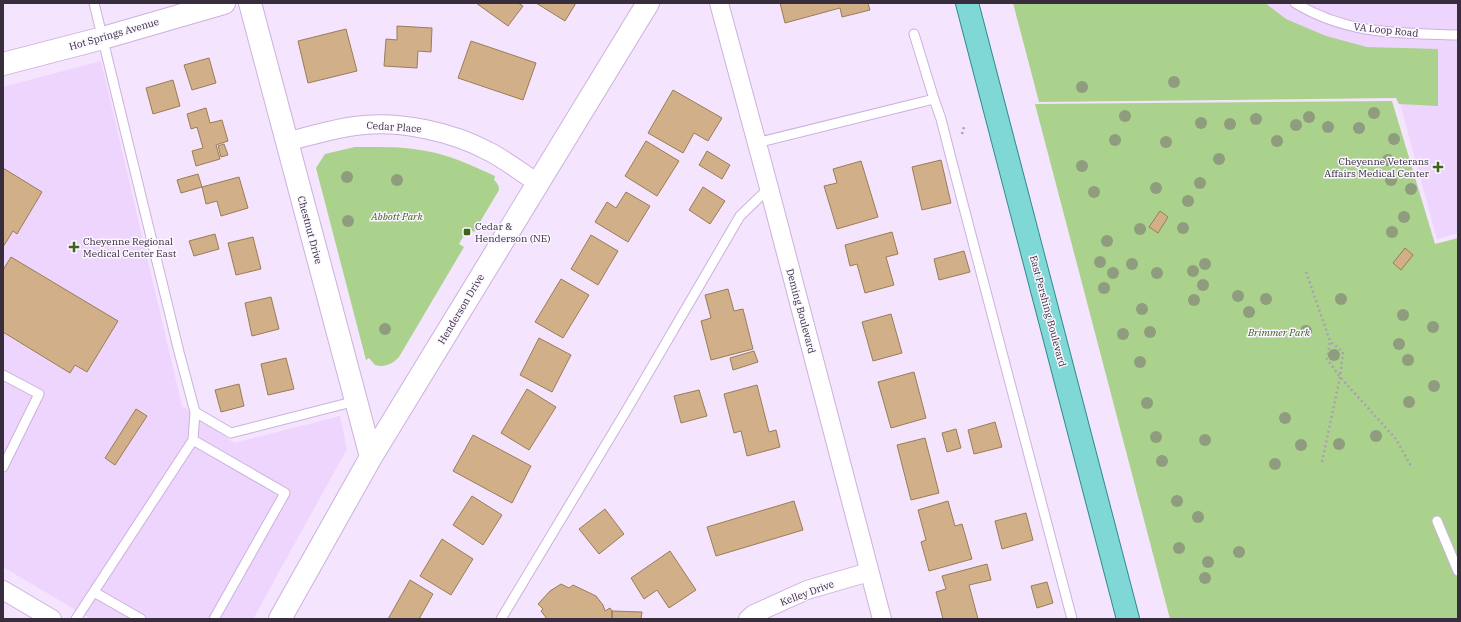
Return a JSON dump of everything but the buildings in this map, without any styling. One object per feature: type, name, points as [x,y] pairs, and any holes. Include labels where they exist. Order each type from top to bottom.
[{"type":"main road","name":"East Pershing Boulevard","points":[[967,3],[1128,619]]},
{"type":"street","name":"Hot Springs Avenue","points":[[3,64],[103,38],[224,3]]},
{"type":"street","name":"Chestnut Drive","points":[[250,3],[371,457]]},
{"type":"street","name":"Henderson Drive","points":[[280,619],[371,457],[648,3]]},
{"type":"street","name":"Deming Boulevard","points":[[719,3],[882,619]]},
{"type":"street","name":"Cedar Place","points":[[287,142],[356,125],[383,125],[419,128],[455,137],[490,152],[538,183]]},
{"type":"street","name":"Kelley Drive","points":[[748,619],[754,614],[807,590],[869,572]]},
{"type":"street","points":[[3,590],[52,619]]},
{"type":"lane","points":[[76,619],[192,440],[195,412],[94,3]]},
{"type":"lane","name":"VA Loop Road","points":[[1295,3],[1332,21],[1354,28],[1397,33],[1458,35]]},
{"type":"lane","points":[[914,34],[941,119],[1072,619]]},
{"type":"lane","points":[[756,143],[934,99]]},
{"type":"lane","points":[[501,619],[629,406],[740,216],[769,188]]},
{"type":"lane","points":[[3,375],[39,394],[3,467]]},
{"type":"lane","points":[[195,412],[231,433],[356,400]]},
{"type":"lane","points":[[192,440],[285,493],[214,619]]},
{"type":"lane","points":[[1438,521],[1458,571]]},
{"type":"lane","points":[[94,592],[141,619]]},
{"type":"path","points":[[1306,272],[1330,341],[1342,352],[1340,377],[1322,462]]},
{"type":"path","points":[[1330,341],[1327,359],[1340,377],[1396,439],[1411,466]]},
{"type":"shaded area","name":"Cheyenne Veterans Affairs Medical Center","points":[[1015,3],[1458,3],[1458,233],[1437,239],[1398,96]]},
{"type":"shaded area","name":"Cheyenne Regional Medical Center East","points":[[101,61],[182,406],[234,443],[340,416],[347,449],[253,619],[91,619],[3,567],[3,87]]},
{"type":"green space","name":"Cheyenne Veterans Affairs Medical Center","points":[[1013,3],[1265,3],[1286,19],[1326,36],[1367,47],[1438,49],[1438,106],[1399,104],[1396,98],[1039,102]]},
{"type":"green space","name":"Brimmer Park","points":[[1392,101],[1435,244],[1458,238],[1458,619],[1170,619],[1035,104]]},
{"type":"green space","name":"Abbott Park","points":[[355,147],[409,148],[444,155],[495,176],[494,180],[498,184],[499,188],[474,232],[468,228],[459,244],[464,247],[399,357],[394,362],[385,366],[375,365],[369,358],[366,360],[316,168],[325,154]]},
{"type":"place","name":"Cheyenne Veterans Affairs Medical Center","points":[[1438,167]]},
{"type":"place","name":"Cedar & Henderson (NE)","points":[[467,232]]},
{"type":"place","name":"Cheyenne Regional Medical Center East","points":[[74,247]]}]
